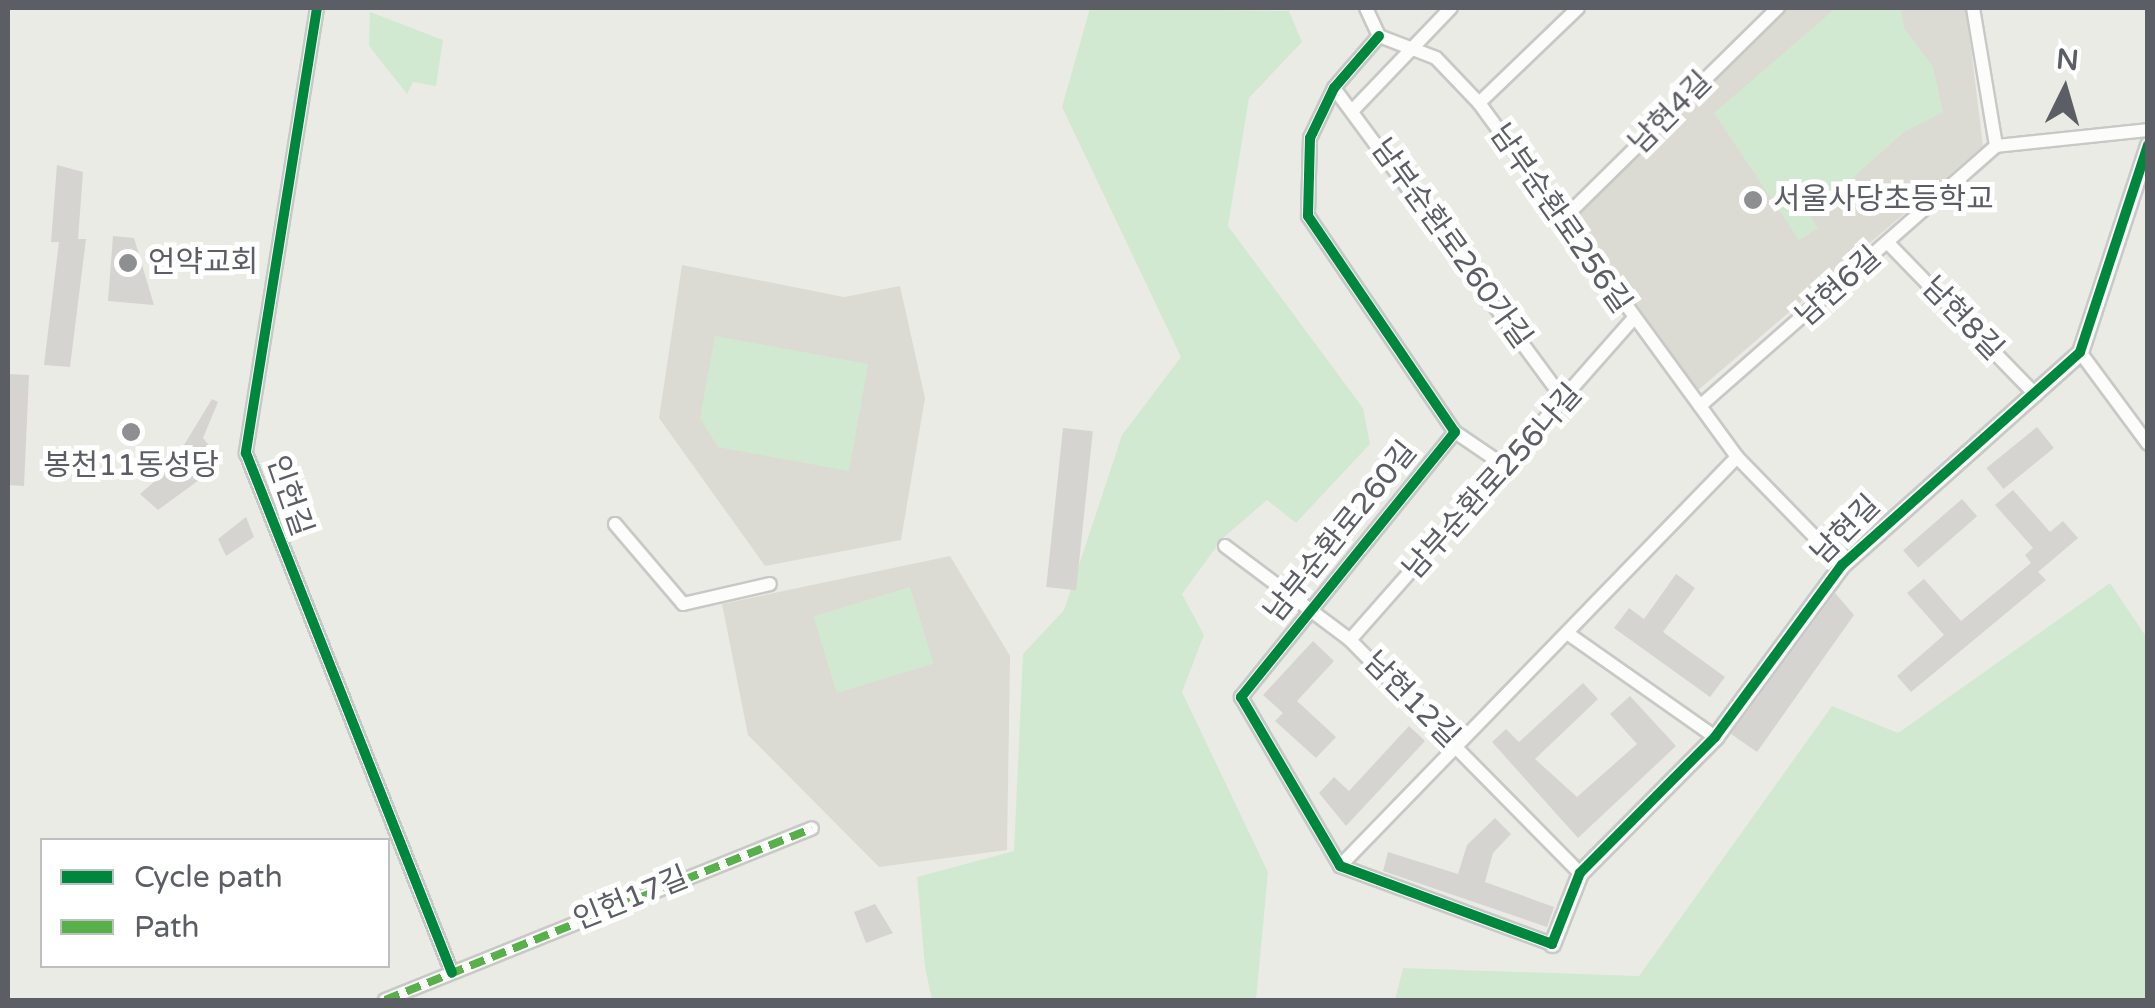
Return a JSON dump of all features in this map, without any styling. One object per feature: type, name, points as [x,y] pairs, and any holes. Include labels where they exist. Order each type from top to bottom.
[{"type":"street","name":"인헌길","points":[[317,8],[246,452],[452,974]]},
{"type":"street","points":[[1366,8],[1379,36]]},
{"type":"street","points":[[1354,109],[1451,8]]},
{"type":"street","points":[[1479,103],[1578,8]]},
{"type":"street","name":"남현4길","points":[[1564,218],[1778,8]]},
{"type":"street","points":[[1973,8],[1996,146],[2148,130]]},
{"type":"street","name":"남부순환로256길","points":[[1379,36],[1414,44],[1479,103],[1564,218],[1631,320],[1737,456],[1842,565]]},
{"type":"street","name":"남부순환로260길","points":[[1379,36],[1334,88],[1310,138],[1308,216],[1455,432],[1508,468]]},
{"type":"street","name":"남부순환로260가길","points":[[1334,88],[1354,109],[1566,403]]},
{"type":"street","name":"남현길","points":[[1552,944],[1580,873],[1715,737],[1842,565],[2036,396],[2080,352],[2148,145]]},
{"type":"street","name":"남현6길","points":[[1700,406],[1996,146]]},
{"type":"street","name":"남현8길","points":[[1888,243],[2036,396]]},
{"type":"street","name":"남부순환로256나길","points":[[1350,640],[1566,403],[1631,320]]},
{"type":"street","points":[[2080,352],[2148,444]]},
{"type":"street","name":"남부순환로260길","points":[[1340,866],[1241,697],[1306,608],[1455,432]]},
{"type":"street","points":[[1552,944],[1340,866],[1570,635],[1737,456]]},
{"type":"street","points":[[615,524],[683,604],[770,584]]},
{"type":"street","name":"남현12길","points":[[1225,546],[1350,640],[1580,873]]},
{"type":"street","points":[[1570,635],[1715,737]]},
{"type":"street","name":"인헌17길","points":[[385,1000],[812,828]]},
{"type":"shaded area","name":"서울사당초등학교","points":[[1782,8],[1966,8],[1983,146],[1696,392],[1564,218]]},
{"type":"shaded area","points":[[682,265],[844,297],[900,286],[925,398],[901,540],[765,566],[659,418]]},
{"type":"shaded area","points":[[950,556],[1010,656],[1007,850],[879,867],[748,735],[722,604]]},
{"type":"green space","points":[[1090,8],[1289,11],[1302,42],[1249,98],[1228,226],[1363,408],[1370,444],[1296,523],[1267,500],[1222,539],[1182,594],[1204,635],[1182,692],[1268,872],[1256,1000],[932,1000],[925,967],[917,877],[1014,851],[1023,654],[1064,610],[1122,435],[1181,357],[1062,107]]},
{"type":"green space","points":[[1836,8],[1901,8],[1904,28],[1933,67],[1943,112],[1904,132],[1810,216],[1818,228],[1799,240],[1714,113]]},
{"type":"green space","points":[[370,12],[443,40],[436,86],[413,82],[407,94],[369,46]]},
{"type":"green space","points":[[715,336],[868,364],[849,471],[718,447],[700,418]]},
{"type":"green space","points":[[2110,583],[2147,638],[2147,1000],[1395,1000],[1403,968],[1639,976],[1832,706],[1898,733]]},
{"type":"green space","points":[[910,587],[933,664],[837,693],[813,617]]},
{"type":"building","points":[[57,165],[83,172],[78,239],[86,239],[70,367],[44,365],[59,242],[51,242]]},
{"type":"building","name":"언약교회","points":[[113,236],[134,238],[154,305],[108,301]]},
{"type":"building","points":[[8,374],[29,375],[24,486],[8,485]]},
{"type":"building","points":[[212,399],[218,402],[203,438],[216,454],[199,480],[158,510],[140,494],[170,468]]},
{"type":"building","points":[[2037,427],[2054,448],[2003,489],[1986,468]]},
{"type":"building","points":[[1063,428],[1093,431],[1076,590],[1046,587]]},
{"type":"building","points":[[2013,490],[2050,532],[2063,521],[2078,538],[2038,572],[2046,580],[1911,692],[1897,676],[1944,635],[1907,593],[1924,579],[1961,621],[2031,563],[2025,555],[2033,548],[1995,505]]},
{"type":"building","points":[[1962,499],[1977,516],[1918,568],[1903,550]]},
{"type":"building","points":[[246,517],[254,537],[226,556],[218,539]]},
{"type":"building","points":[[1676,574],[1695,588],[1663,632],[1725,677],[1710,697],[1614,628],[1629,608],[1644,619]]},
{"type":"building","points":[[1835,593],[1854,615],[1757,752],[1731,734]]},
{"type":"building","points":[[1313,641],[1334,661],[1297,701],[1336,737],[1316,758],[1275,721],[1283,713],[1263,695]]},
{"type":"building","points":[[1583,683],[1598,699],[1535,759],[1577,797],[1637,744],[1610,714],[1630,696],[1676,746],[1578,838],[1492,742],[1506,729],[1519,742]]},
{"type":"building","points":[[1409,726],[1425,741],[1346,826],[1319,793],[1334,777],[1349,791]]},
{"type":"building","points":[[1495,818],[1511,834],[1493,853],[1485,882],[1554,907],[1547,927],[1383,871],[1388,852],[1458,874],[1467,845]]},
{"type":"building","points":[[875,904],[893,933],[866,943],[854,912]]},
{"type":"marked path","points":[[385,1000],[812,828]]},
{"type":"cycle path","points":[[317,8],[246,453],[452,973]]},
{"type":"cycle path","points":[[1379,36],[1334,88],[1310,138],[1308,216],[1455,432],[1241,697],[1340,866],[1552,944],[1580,873],[1715,737],[1842,565],[2080,352],[2148,145]]},
{"type":"place","name":"서울사당초등학교","points":[[1753,200]]},
{"type":"place","name":"언약교회","points":[[128,263]]},
{"type":"place","name":"봉천11동성당","points":[[131,432]]}]
